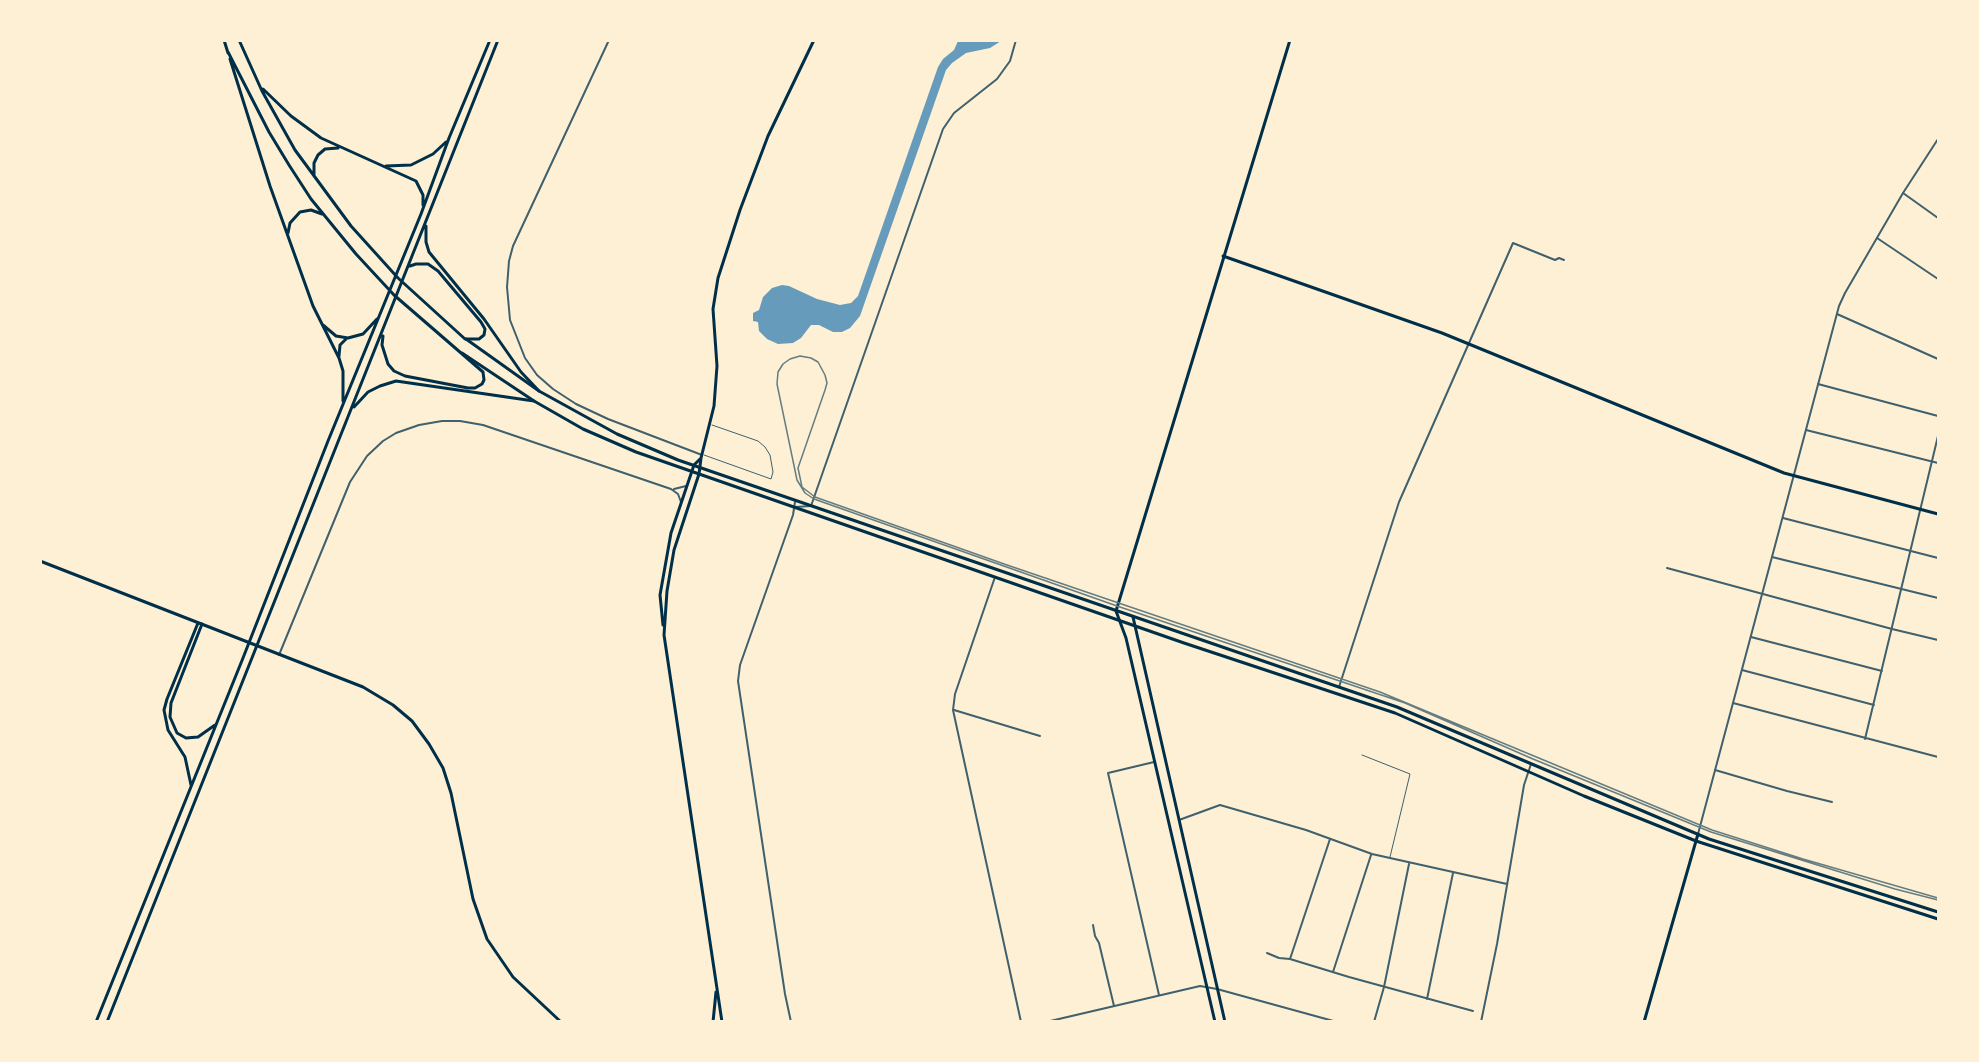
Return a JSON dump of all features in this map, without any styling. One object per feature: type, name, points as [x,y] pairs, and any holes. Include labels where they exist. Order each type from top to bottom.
[{"type":"main road","points":[[224,40],[288,237],[319,321],[339,357]]},
{"type":"main road","points":[[239,40],[279,122],[314,177],[351,226],[398,278],[465,339],[539,391],[617,434],[694,465],[1396,707],[1698,834],[1938,912]]},
{"type":"main road","points":[[96,1022],[490,40]]},
{"type":"main road","points":[[107,1022],[498,40]]},
{"type":"main road","points":[[664,635],[667,591],[678,534],[701,467],[714,406],[717,366],[713,309],[716,285],[722,262],[768,136],[814,40]]},
{"type":"main road","points":[[1215,1022],[1153,752],[1116,611],[1290,40]]},
{"type":"main road","points":[[228,52],[289,165],[323,214],[394,295],[483,372],[484,380],[479,387],[468,388],[413,379],[394,371],[388,364],[382,345],[384,328]]},
{"type":"main road","points":[[260,86],[307,129],[416,182],[420,186],[424,199],[421,214]]},
{"type":"main road","points":[[380,165],[411,165],[434,154],[449,138]]},
{"type":"main road","points":[[314,177],[314,163],[321,152],[330,148],[342,148]]},
{"type":"main road","points":[[288,237],[290,223],[296,214],[311,210],[323,214]]},
{"type":"main road","points":[[426,224],[426,242],[429,252],[484,319],[521,372],[539,391]]},
{"type":"main road","points":[[1223,256],[1469,344],[1794,476],[1938,514]]},
{"type":"main road","points":[[409,267],[423,264],[432,266],[481,322],[485,329],[484,335],[479,339],[465,339]]},
{"type":"main road","points":[[319,321],[336,336],[348,338],[363,334],[380,315]]},
{"type":"main road","points":[[342,406],[344,383],[339,357],[340,345],[348,338]]},
{"type":"main road","points":[[458,350],[534,401],[613,443],[995,577],[1395,713],[1696,842],[1938,919]]},
{"type":"main road","points":[[351,411],[368,392],[396,381],[534,401]]},
{"type":"main road","points":[[702,456],[691,472],[671,533],[660,606],[722,1022]]},
{"type":"main road","points":[[671,533],[674,537],[678,534]]},
{"type":"main road","points":[[918,550],[922,548],[920,542]]},
{"type":"main road","points":[[40,561],[363,687],[393,705],[417,726],[443,768],[451,793],[473,899],[488,939],[513,976],[561,1022]]},
{"type":"main road","points":[[995,577],[997,571]]},
{"type":"main road","points":[[1133,617],[1225,1022]]},
{"type":"main road","points":[[200,624],[171,703],[170,717],[177,733],[192,738],[207,732],[217,724]]},
{"type":"main road","points":[[191,787],[185,757],[168,730],[164,710],[200,624]]},
{"type":"main road","points":[[1137,632],[1138,629],[1143,628]]},
{"type":"main road","points":[[1338,693],[1340,687]]},
{"type":"main road","points":[[1153,752],[1163,750]]},
{"type":"main road","points":[[1644,1022],[1698,834]]},
{"type":"main road","points":[[713,1022],[716,981]]},
{"type":"street","points":[[609,40],[513,246],[507,287],[510,320],[525,358],[537,375],[553,389],[576,404],[608,419],[702,456]]},
{"type":"street","points":[[795,507],[811,506],[943,129],[954,113],[997,79],[1010,61],[1016,40]]},
{"type":"street","points":[[1698,834],[1836,314],[1845,293],[1877,238],[1938,139]]},
{"type":"street","points":[[1935,143],[1938,146]]},
{"type":"street","points":[[1903,194],[1938,218]]},
{"type":"street","points":[[1877,238],[1938,279]]},
{"type":"street","points":[[1340,687],[1399,502],[1513,243],[1554,260],[1559,258],[1564,260]]},
{"type":"street","points":[[1836,314],[1938,359]]},
{"type":"street","points":[[1818,384],[1938,416]]},
{"type":"street","points":[[279,655],[350,482],[367,456],[383,441],[396,433],[431,422],[451,420],[483,425],[671,489],[678,494],[681,502]]},
{"type":"street","points":[[1806,430],[1938,464]]},
{"type":"street","points":[[1865,739],[1938,436]]},
{"type":"street","points":[[671,489],[686,486]]},
{"type":"street","points":[[791,1022],[738,681],[740,665],[795,507],[794,499]]},
{"type":"street","points":[[1783,518],[1938,558]]},
{"type":"street","points":[[1772,557],[1938,598]]},
{"type":"street","points":[[1667,568],[1938,640]]},
{"type":"street","points":[[995,577],[955,694],[953,710],[1021,1022]]},
{"type":"street","points":[[1750,637],[1882,671]]},
{"type":"street","points":[[1742,670],[1874,705]]},
{"type":"street","points":[[1733,704],[1938,758]]},
{"type":"street","points":[[953,710],[1040,736]]},
{"type":"street","points":[[1155,761],[1108,773],[1159,995]]},
{"type":"street","points":[[1481,1022],[1531,764]]},
{"type":"street","points":[[1715,770],[1832,802]]},
{"type":"street","points":[[1179,820],[1220,805],[1297,827],[1390,859],[1507,884]]},
{"type":"street","points":[[1290,959],[1330,839]]},
{"type":"street","points":[[1333,972],[1372,854]]},
{"type":"street","points":[[1374,1022],[1384,987],[1409,864]]},
{"type":"street","points":[[1427,999],[1453,873]]},
{"type":"street","points":[[1093,925],[1095,936],[1100,943],[1113,1006]]},
{"type":"street","points":[[1267,953],[1473,1011]]},
{"type":"street","points":[[1046,1022],[1159,995],[1207,987],[1337,1022]]},
{"type":"lane","points":[[702,456],[771,479],[773,472],[770,455],[758,441],[710,424]]},
{"type":"lane","points":[[1362,755],[1410,774],[1390,859]]},
{"type":"water","points":[[958,41],[1001,41],[990,48],[966,53],[946,70],[860,316],[850,328],[842,332],[833,332],[819,325],[811,325],[801,338],[793,343],[778,344],[767,339],[759,331],[758,322],[753,321],[753,313],[759,310],[763,297],[772,288],[782,285],[789,286],[817,299],[840,305],[851,303],[858,296],[938,67],[943,59],[954,50]]},
{"type":"tram line","points":[[1938,898],[1712,830],[1380,692],[815,497],[802,487],[798,468],[825,390],[827,383],[825,375],[818,362],[800,356],[783,364],[778,372],[777,384],[797,480],[805,493],[814,499],[1117,606],[1405,703],[1533,759],[1711,832],[1895,889],[1938,900]]}]
